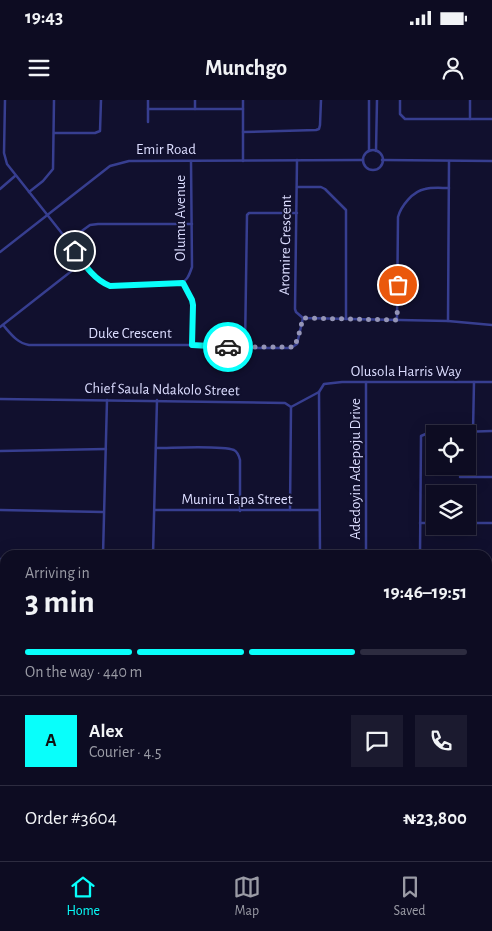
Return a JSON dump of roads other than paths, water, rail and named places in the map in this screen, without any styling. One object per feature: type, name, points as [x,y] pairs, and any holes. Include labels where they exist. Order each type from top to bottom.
[{"type":"street","name":"Olumu Avenue","points":[[6,100],[4,153],[7,164],[68,241],[82,262],[96,278],[110,286],[183,283],[190,276],[192,267],[191,161]]},
{"type":"street","points":[[29,192],[43,182],[53,169],[54,100]]},
{"type":"street","points":[[54,134],[95,134],[100,131],[101,100]]},
{"type":"street","points":[[148,100],[148,122]]},
{"type":"street","points":[[195,100],[195,109]]},
{"type":"street","points":[[243,100],[243,161]]},
{"type":"street","points":[[243,132],[319,129],[321,100]]},
{"type":"street","points":[[369,100],[369,151]]},
{"type":"street","points":[[376,151],[377,100]]},
{"type":"street","points":[[400,100],[400,114],[404,119],[492,119]]},
{"type":"street","points":[[470,100],[470,119]]},
{"type":"street","points":[[148,109],[243,109]]},
{"type":"street","points":[[369,151],[376,151],[381,155],[382,160],[378,168],[372,170],[364,166],[364,155],[369,151]]},
{"type":"street","name":"Emir Road","points":[[0,252],[110,166],[119,162],[129,160],[363,160]]},
{"type":"street","name":"Aromire Crescent","points":[[297,160],[295,309],[303,318]]},
{"type":"street","points":[[382,160],[492,161]]},
{"type":"street","points":[[448,321],[449,160]]},
{"type":"street","points":[[0,189],[15,176]]},
{"type":"street","points":[[297,187],[321,187],[346,210],[348,231],[346,319]]},
{"type":"street","points":[[397,320],[398,217],[400,211],[410,199],[424,189],[449,188]]},
{"type":"street","points":[[245,348],[247,215],[249,213],[297,213]]},
{"type":"street","points":[[68,241],[90,225],[192,224]]},
{"type":"street","points":[[2,326],[82,262]]},
{"type":"street","points":[[183,283],[193,305],[192,345]]},
{"type":"street","points":[[303,318],[448,321],[492,325]]},
{"type":"street","name":"Duke Crescent","points":[[2,326],[22,344],[29,345],[294,347],[303,318]]},
{"type":"street","name":"Olusola Harris Way","points":[[319,392],[322,386],[328,382],[492,382]]},
{"type":"street","name":"Adedoyin Adepoju Drive","points":[[366,382],[366,550]]},
{"type":"street","points":[[473,425],[474,382]]},
{"type":"street","points":[[290,510],[291,407],[319,392],[320,550]]},
{"type":"street","name":"Chief Saula Ndakolo Street","points":[[0,399],[286,403],[291,407]]},
{"type":"street","points":[[103,550],[107,400]]},
{"type":"street","points":[[154,550],[157,400]]},
{"type":"street","points":[[476,431],[492,431]]},
{"type":"street","points":[[420,550],[420,436],[426,434]]},
{"type":"street","points":[[156,448],[234,450],[238,453],[240,460],[240,511]]},
{"type":"street","points":[[0,452],[106,449]]},
{"type":"street","points":[[460,477],[492,477]]},
{"type":"street","points":[[0,510],[104,512]]},
{"type":"street","name":"Muniru Tapa Street","points":[[155,510],[319,510]]},
{"type":"street","points":[[420,523],[426,523]]},
{"type":"street","points":[[476,523],[492,523]]}]
